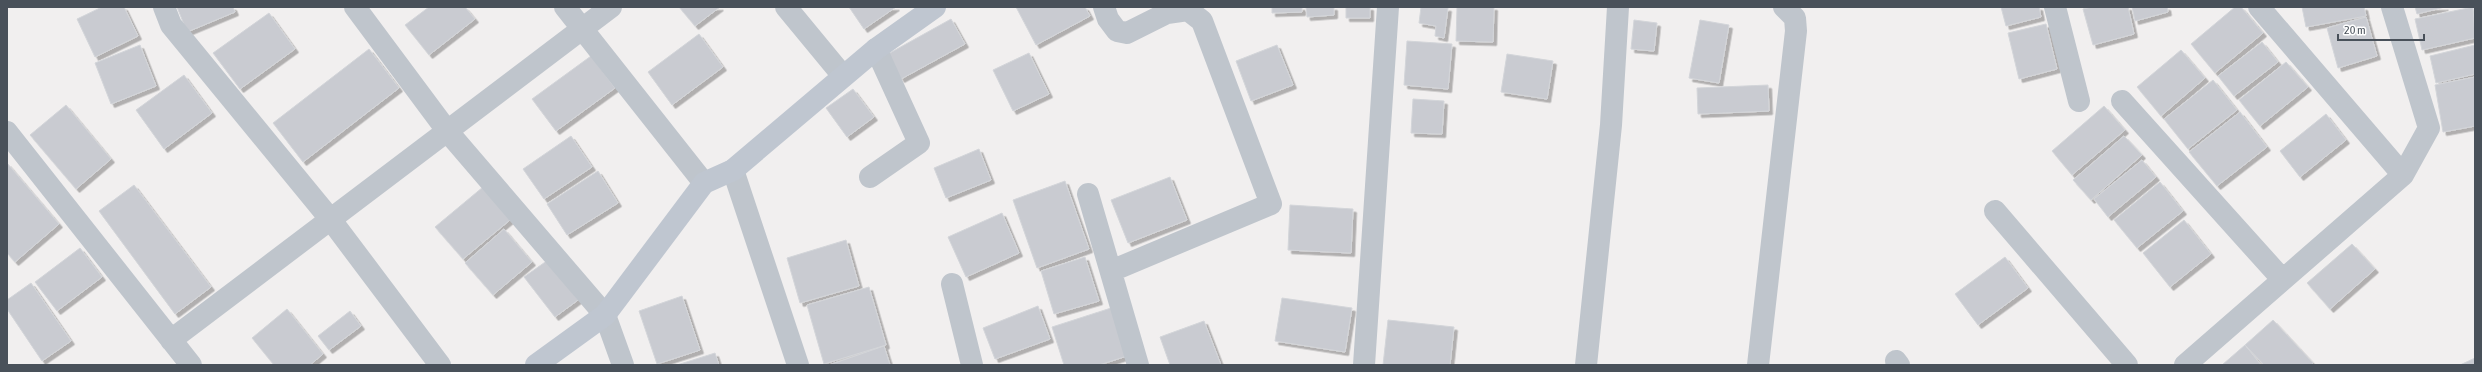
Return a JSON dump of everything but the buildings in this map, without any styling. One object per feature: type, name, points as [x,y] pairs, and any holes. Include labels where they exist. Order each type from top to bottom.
[{"type":"street","points":[[164,7],[171,25],[331,220],[440,365]]},
{"type":"street","points":[[355,7],[448,132],[605,315],[623,365]]},
{"type":"street","points":[[565,7],[704,183]]},
{"type":"street","points":[[171,340],[448,132],[611,7]]},
{"type":"street","points":[[786,7],[843,76]]},
{"type":"street","points":[[536,365],[605,315],[704,183],[733,170],[876,49],[935,7]]},
{"type":"street","points":[[1104,7],[1108,19],[1117,31],[1127,33],[1167,13],[1188,10],[1202,21],[1271,204],[1111,271]]},
{"type":"street","points":[[1364,365],[1388,7]]},
{"type":"street","points":[[1586,365],[1611,125],[1618,7]]},
{"type":"street","points":[[1758,365],[1796,31],[1795,18],[1784,7]]},
{"type":"street","points":[[2055,7],[2079,101]]},
{"type":"street","points":[[2259,7],[2403,175]]},
{"type":"street","points":[[2185,365],[2403,175],[2429,128],[2392,7]]},
{"type":"street","points":[[870,177],[919,144],[876,49]]},
{"type":"street","points":[[2122,101],[2282,279]]},
{"type":"street","points":[[7,132],[191,365]]},
{"type":"street","points":[[733,170],[798,365]]},
{"type":"street","points":[[1088,194],[1138,365]]},
{"type":"street","points":[[1995,211],[2127,365]]},
{"type":"street","points":[[952,284],[972,365]]}]
